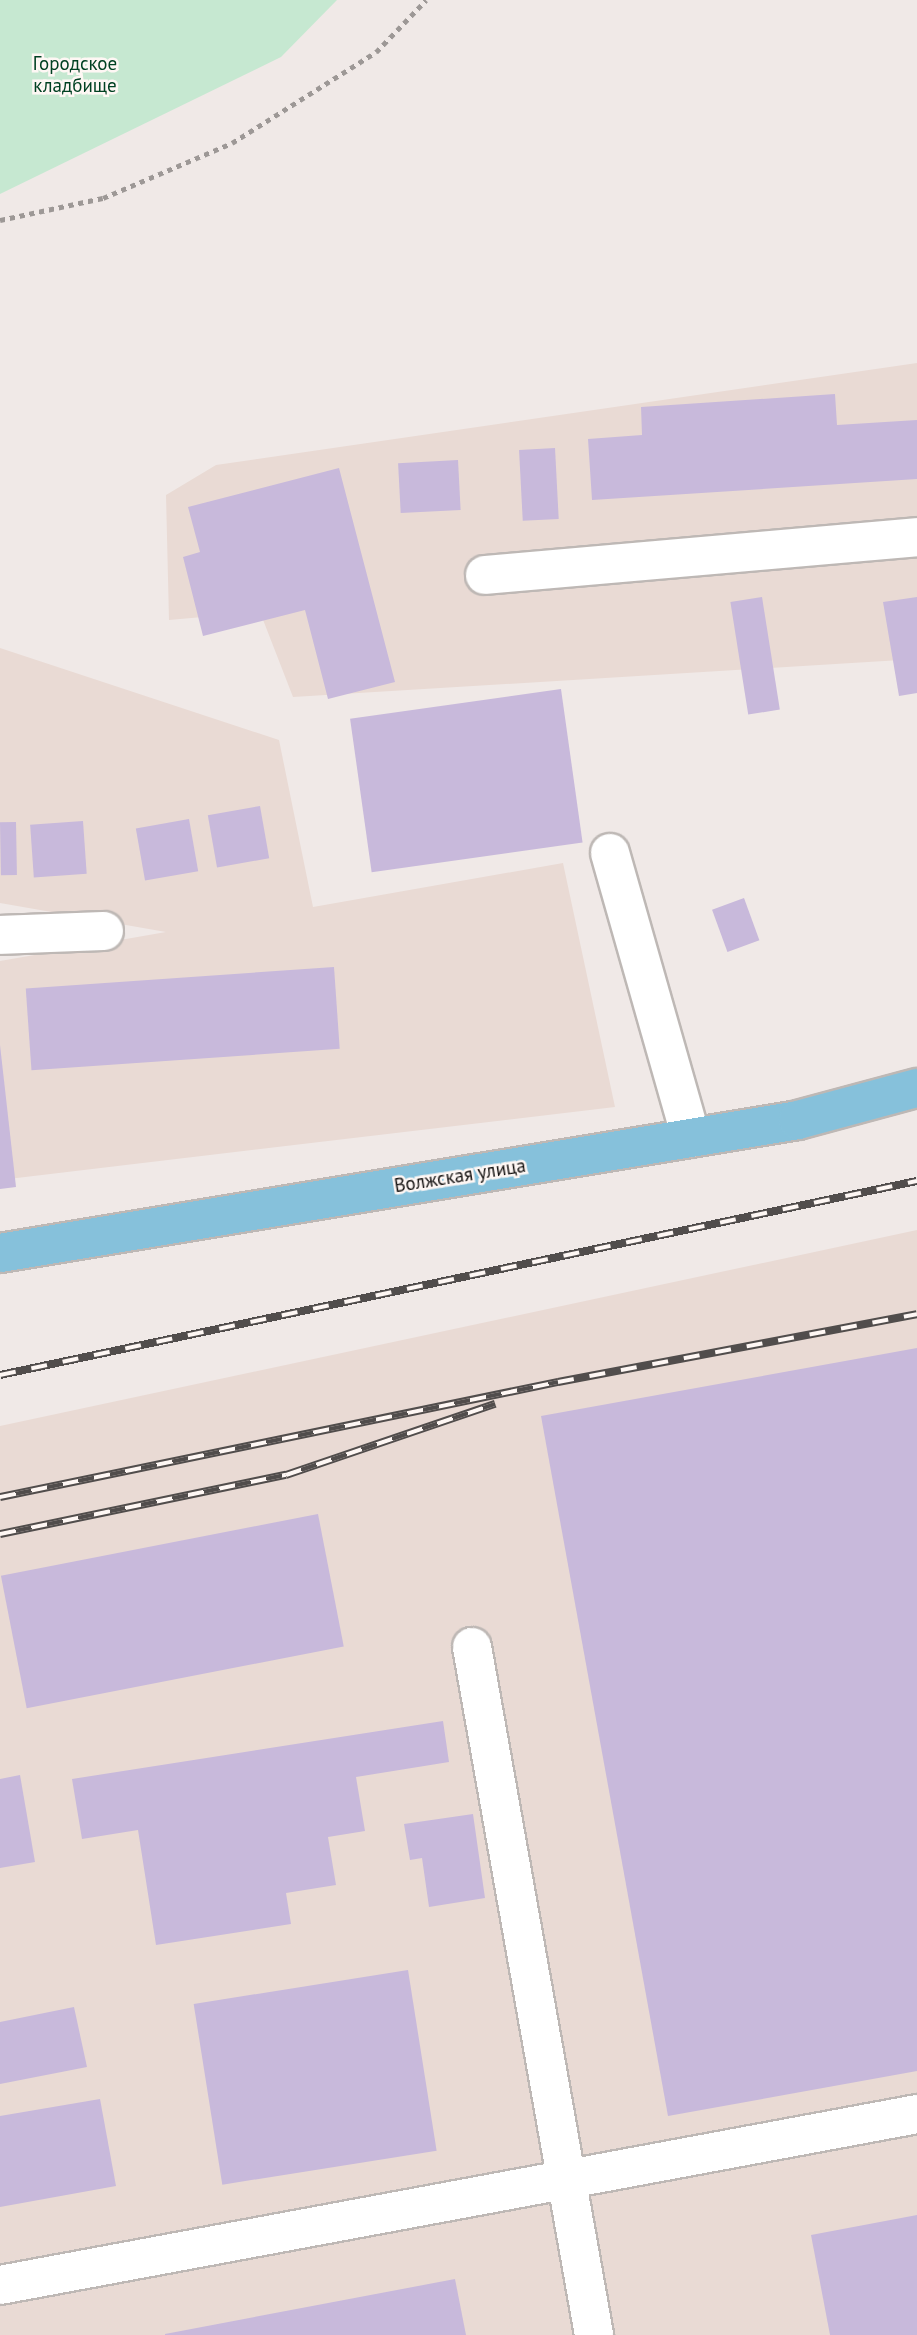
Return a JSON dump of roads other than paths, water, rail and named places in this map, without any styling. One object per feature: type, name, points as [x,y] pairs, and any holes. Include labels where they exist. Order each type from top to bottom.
[{"type":"main road","name":"Волжская улица","points":[[0,1253],[798,1120],[917,1088]]},
{"type":"street","points":[[485,576],[917,537]]},
{"type":"street","points":[[610,853],[691,1138]]},
{"type":"street","points":[[0,935],[104,931]]},
{"type":"street","points":[[471,1647],[594,2335]]},
{"type":"street","points":[[0,2285],[917,2114]]},
{"type":"railway","points":[[0,1375],[917,1181]]},
{"type":"railway","points":[[0,1497],[558,1382],[917,1314]]},
{"type":"railway","points":[[0,1534],[286,1475],[495,1404]]},
{"type":"park label","name":"Городское кладбище","points":[[75,75]]}]
